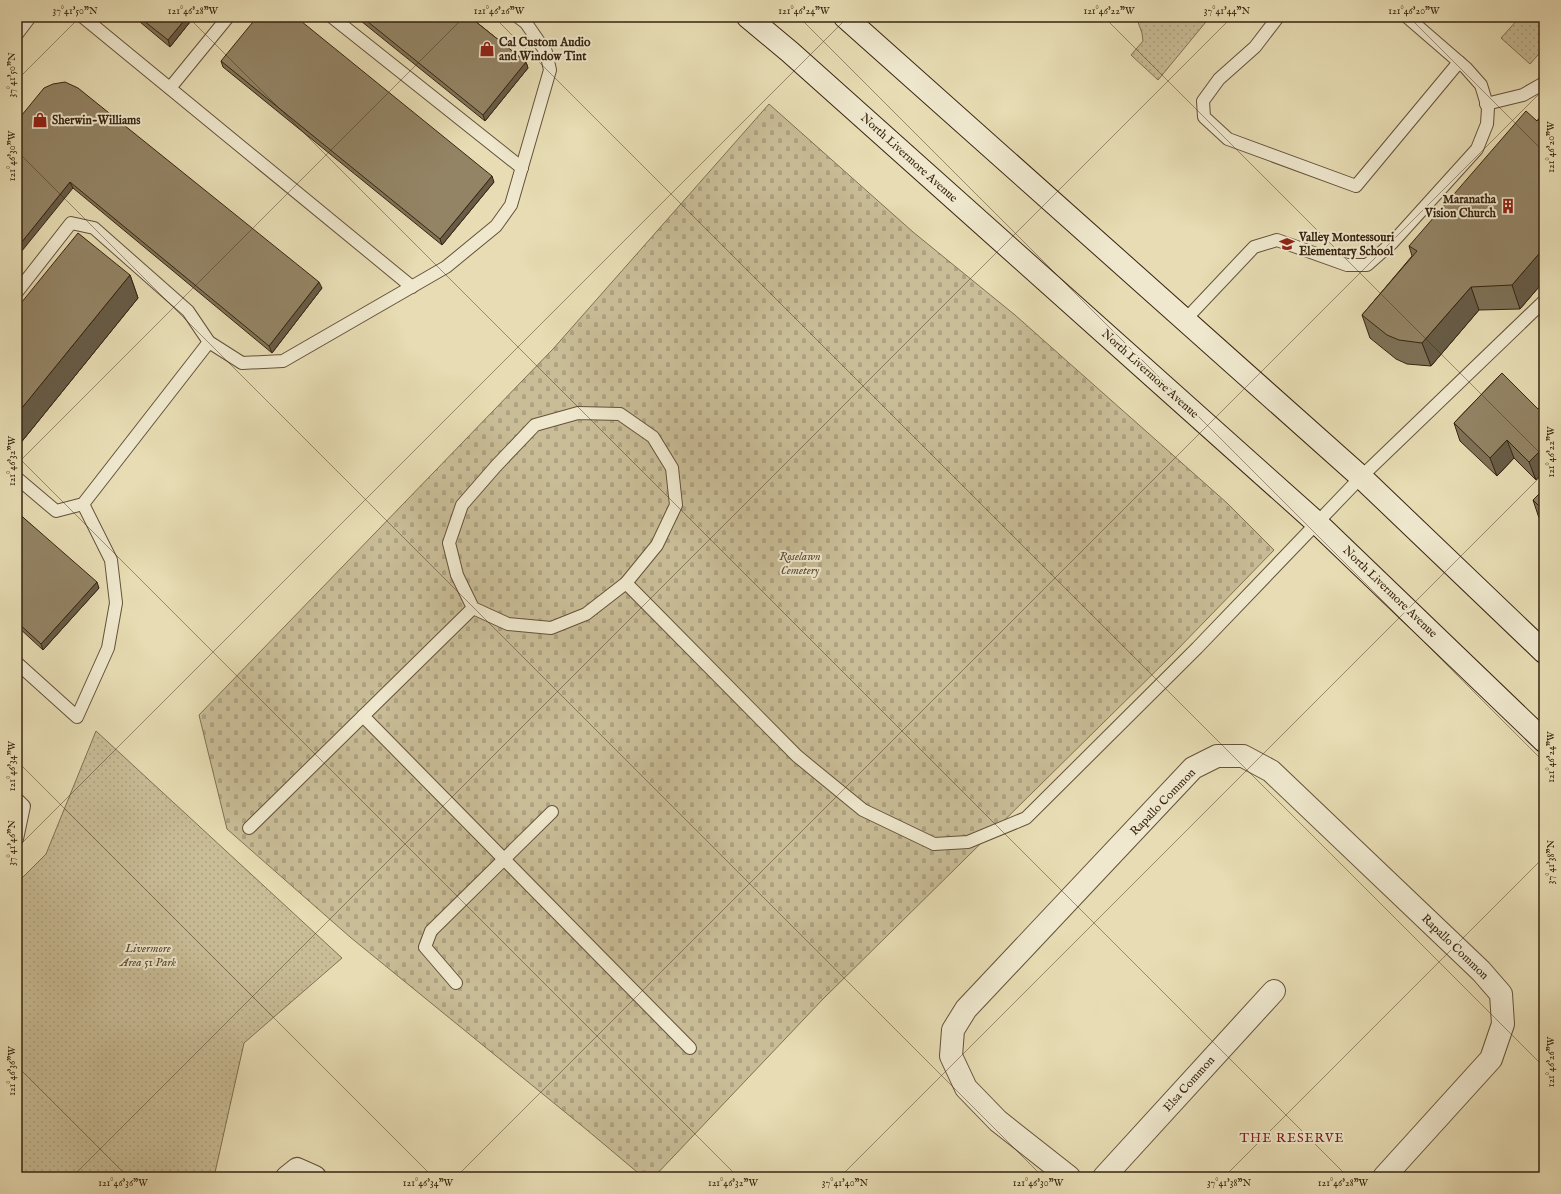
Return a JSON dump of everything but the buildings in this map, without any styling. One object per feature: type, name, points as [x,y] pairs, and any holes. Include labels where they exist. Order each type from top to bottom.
[{"type":"main road","name":"North Livermore Avenue","points":[[748,17],[790,52],[1317,523],[1544,741]]},
{"type":"main road","points":[[845,17],[1361,477],[1544,652]]},
{"type":"main road","name":"Rapallo Common","points":[[1069,1177],[998,1121],[966,1088],[951,1056],[953,1030],[966,1009],[1193,768],[1217,756],[1243,756],[1271,771],[1482,972],[1501,994],[1503,1024],[1491,1059],[1384,1177]]},
{"type":"main road","name":"Elsa Common","points":[[1104,1177],[1274,991]]},
{"type":"lane","points":[[17,34],[30,17]]},
{"type":"lane","points":[[83,17],[412,287]]},
{"type":"lane","points":[[170,88],[228,17]]},
{"type":"lane","points":[[332,17],[522,168]]},
{"type":"lane","points":[[17,292],[71,223],[94,228],[188,311],[209,342],[242,363],[283,361],[446,267],[496,226],[511,205],[550,70],[546,52],[526,23],[518,17]]},
{"type":"lane","points":[[1278,17],[1255,47],[1219,79],[1203,101],[1204,117],[1228,139],[1356,186],[1458,62]]},
{"type":"lane","points":[[1185,320],[1254,247],[1278,240],[1347,265],[1367,265],[1392,243],[1477,149],[1487,124],[1488,108],[1481,85],[1458,62],[1407,17]]},
{"type":"lane","points":[[1486,104],[1523,96],[1544,83]]},
{"type":"lane","points":[[626,583],[797,756],[863,810],[934,844],[968,842],[1026,818],[1197,648],[1361,477],[1544,301]]},
{"type":"lane","points":[[17,478],[56,511],[83,504],[209,342]]},
{"type":"lane","points":[[578,413],[620,414],[653,437],[672,468],[676,505],[658,544],[626,583],[586,614],[551,628],[508,624],[473,608],[457,575],[449,543],[462,505],[534,425],[578,413]]},
{"type":"lane","points":[[17,663],[78,718],[108,648],[116,603],[111,560],[83,504]]},
{"type":"lane","points":[[249,828],[473,608]]},
{"type":"lane","points":[[363,716],[690,1048]]},
{"type":"lane","points":[[17,799],[24,806],[17,839]]},
{"type":"lane","points":[[456,983],[425,947],[431,931],[552,812]]},
{"type":"green space","points":[[1145,17],[1210,17],[1158,80],[1131,55],[1143,41],[1138,22]]},
{"type":"green space","points":[[1520,17],[1544,17],[1544,48],[1530,64],[1501,38]]},
{"type":"green space","name":"Roselawn Cemetery","points":[[769,104],[913,232],[1015,315],[1227,503],[1274,550],[1173,654],[823,999],[654,1177],[643,1177],[350,937],[227,829],[199,715],[553,349]]},
{"type":"green space","name":"Livermore Area 51 Park","points":[[96,731],[342,958],[244,1043],[214,1177],[17,1177],[17,883],[46,854]]},
{"type":"place","name":"Cal Custom Audio and Window Tint","points":[[487,49]]},
{"type":"place","name":"Sherwin-Williams","points":[[40,120]]},
{"type":"place","name":"Maranatha Vision Church","points":[[1508,206]]},
{"type":"place","name":"Valley Montessouri Elementary School","points":[[1287,244]]},
{"type":"district","name":"THE RESERVE","points":[[1292,1138]]}]
